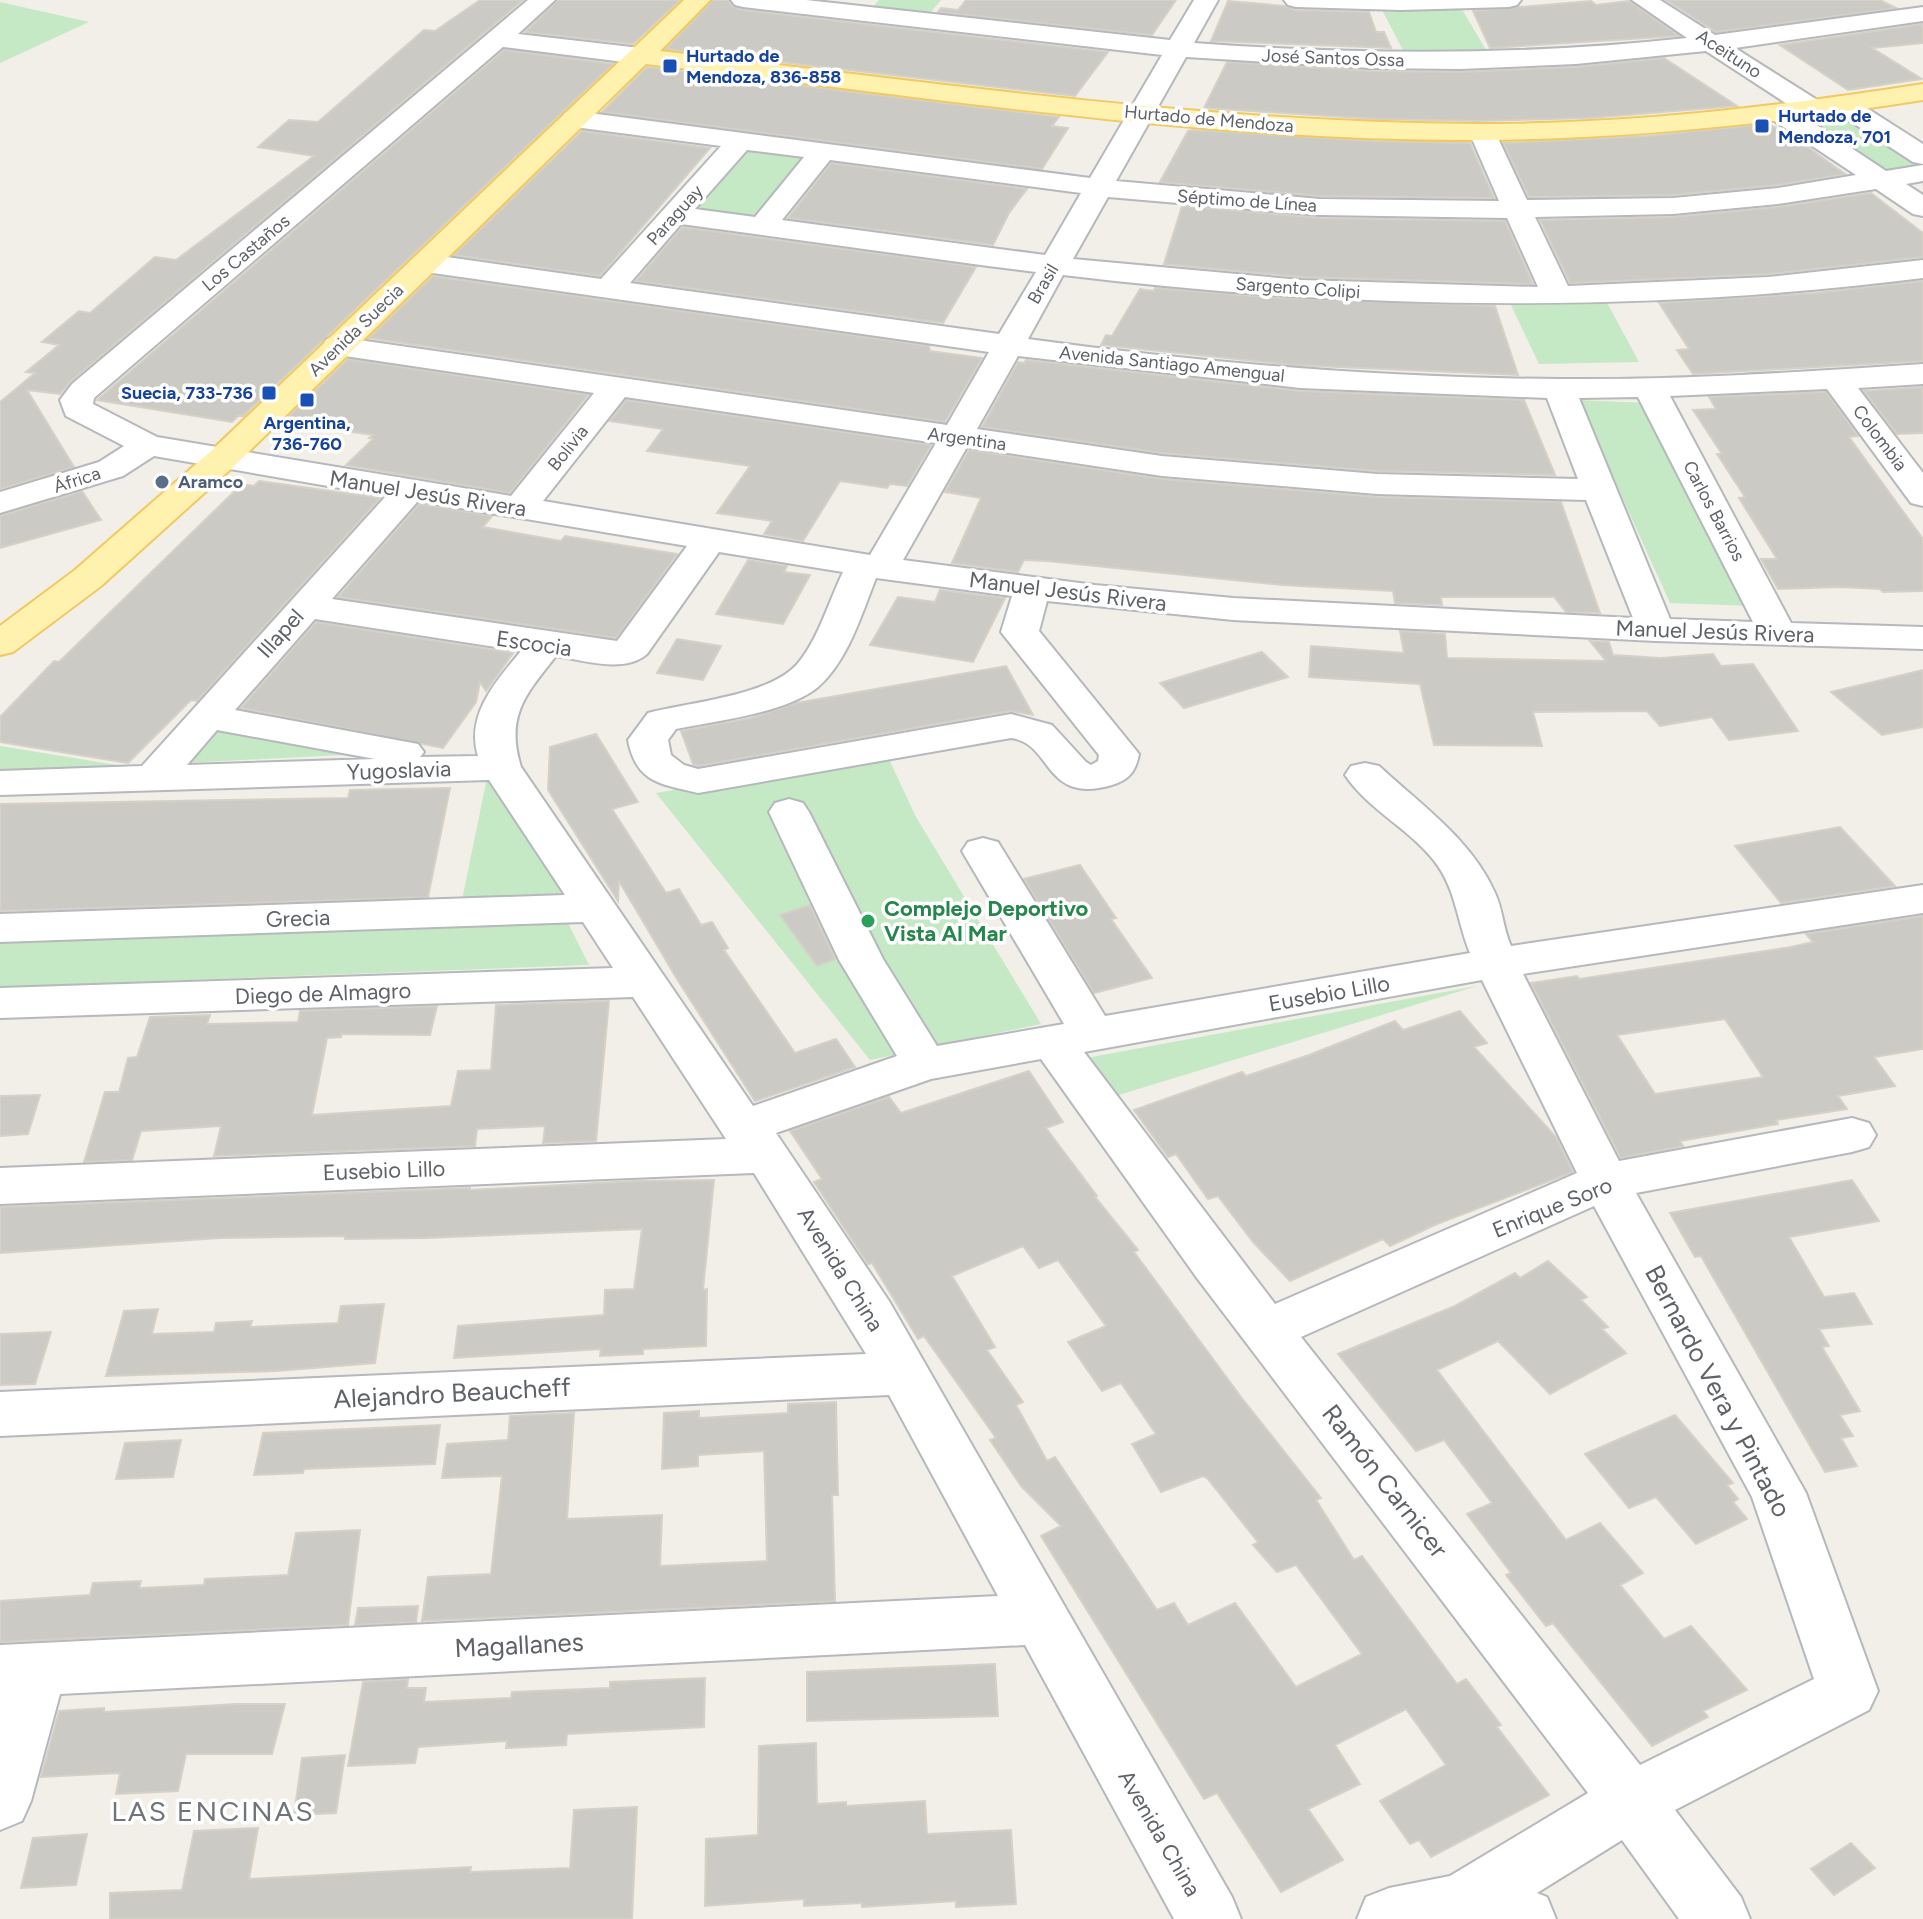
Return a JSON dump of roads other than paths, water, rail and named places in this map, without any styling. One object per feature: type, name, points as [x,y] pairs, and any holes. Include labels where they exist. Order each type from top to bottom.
[{"type":"main road","name":"Avenida Suecia","points":[[0,644],[88,578],[222,459],[698,0]]},
{"type":"main road","name":"Hurtado de Mendoza","points":[[640,56],[1138,114],[1303,128],[1482,132],[1607,129],[1782,114],[1923,92]]},
{"type":"street","name":"Los Castaños","points":[[222,459],[148,445],[82,413],[76,404],[79,395],[543,0]]},
{"type":"street","name":"José Santos Ossa","points":[[743,0],[864,6],[1178,48],[1318,59],[1460,61],[1577,57],[1712,44],[1923,11]]},
{"type":"street","name":"Brasil","points":[[1032,588],[1020,632],[1119,754],[1117,767],[1110,772],[1092,776],[1073,772],[1065,768],[1041,736],[1011,726],[698,781],[670,774],[652,760],[648,740],[662,721],[773,694],[803,680],[820,660],[872,566],[955,437],[1206,0]]},
{"type":"street","points":[[1296,0],[1387,3],[1509,0]]},
{"type":"street","name":"Aceituno","points":[[1644,0],[1813,109]]},
{"type":"street","points":[[1909,0],[1923,11]]},
{"type":"street","name":"Hurtado de Mendoza","points":[[497,39],[640,56]]},
{"type":"street","points":[[1842,104],[1923,156]]},
{"type":"street","points":[[1782,114],[1923,208]]},
{"type":"street","name":"Séptimo de Línea","points":[[574,119],[1098,187],[1304,206],[1518,210],[1723,202],[1923,173]]},
{"type":"street","points":[[1482,132],[1557,296]]},
{"type":"street","name":"Paraguay","points":[[608,289],[741,140]]},
{"type":"street","points":[[762,226],[823,151]]},
{"type":"street","name":"Sargento Colipi","points":[[676,215],[1054,264],[1298,289],[1557,296],[1749,288],[1923,269]]},
{"type":"street","name":"Avenida Santiago Amengual","points":[[426,263],[1150,364],[1300,378],[1559,389],[1650,388],[1923,374]]},
{"type":"street","name":"Argentina","points":[[338,346],[1121,461],[1289,478],[1451,488],[1599,490]]},
{"type":"street","name":"Colombia","points":[[1836,380],[1923,496]]},
{"type":"street","name":"Bolivia","points":[[520,508],[616,387]]},
{"type":"street","name":"Carlos Barrios","points":[[1650,388],[1778,634]]},
{"type":"street","points":[[1559,389],[1656,630]]},
{"type":"street","name":"África","points":[[0,503],[111,469],[148,445]]},
{"type":"street","name":"Manuel Jesús Rivera","points":[[222,459],[872,566],[1032,588],[1233,609],[1656,630],[1923,638]]},
{"type":"street","name":"Illapel","points":[[153,778],[410,490]]},
{"type":"street","name":"Escocia","points":[[304,606],[545,645],[609,653],[628,651],[709,540]]},
{"type":"street","name":"Avenida China","points":[[545,645],[497,712],[491,732],[493,749],[501,767],[871,1315],[1209,1919]]},
{"type":"street","name":"Yugoslavia","points":[[207,717],[501,767]]},
{"type":"street","name":"Yugoslavia","points":[[0,783],[501,767]]},
{"type":"street","name":"Bernardo Vera y Pintado","points":[[1365,775],[1454,857],[1475,895],[1481,927],[1496,963],[1605,1181],[1778,1493],[1848,1691],[1632,1800],[1461,1905]]},
{"type":"street","points":[[789,812],[861,960],[925,1064]]},
{"type":"street","name":"Ramón Carnicer","points":[[983,851],[1073,1039],[1099,1109],[1632,1800],[1718,1919]]},
{"type":"street","name":"Eusebio Lillo","points":[[0,1186],[755,1141],[925,1064],[1496,963],[1923,899]]},
{"type":"street","name":"Grecia","points":[[0,928],[597,908]]},
{"type":"street","name":"Diego de Almagro","points":[[0,1003],[646,982]]},
{"type":"street","name":"Enrique Soro","points":[[1267,1330],[1605,1181],[1852,1135]]},
{"type":"street","name":"Alejandro Beaucheff","points":[[0,1414],[904,1373]]},
{"type":"street","name":"Magallanes","points":[[18,1670],[1039,1619]]},
{"type":"street","points":[[0,1801],[18,1670]]},
{"type":"street","points":[[1389,1919],[1461,1905],[1524,1919]]},
{"type":"place","name":"Hurtado de Mendoza, 836-858","points":[[670,66]]},
{"type":"place","name":"Hurtado de Mendoza, 701","points":[[1762,126]]},
{"type":"place","name":"Suecia, 733-736","points":[[269,393]]},
{"type":"place","name":"Argentina, 736-760","points":[[307,400]]},
{"type":"place","name":"Aramco","points":[[162,482]]},
{"type":"place","name":"Complejo Deportivo Vista Al Mar","points":[[868,921]]},
{"type":"district","name":"LAS ENCINAS","points":[[213,1811]]}]
